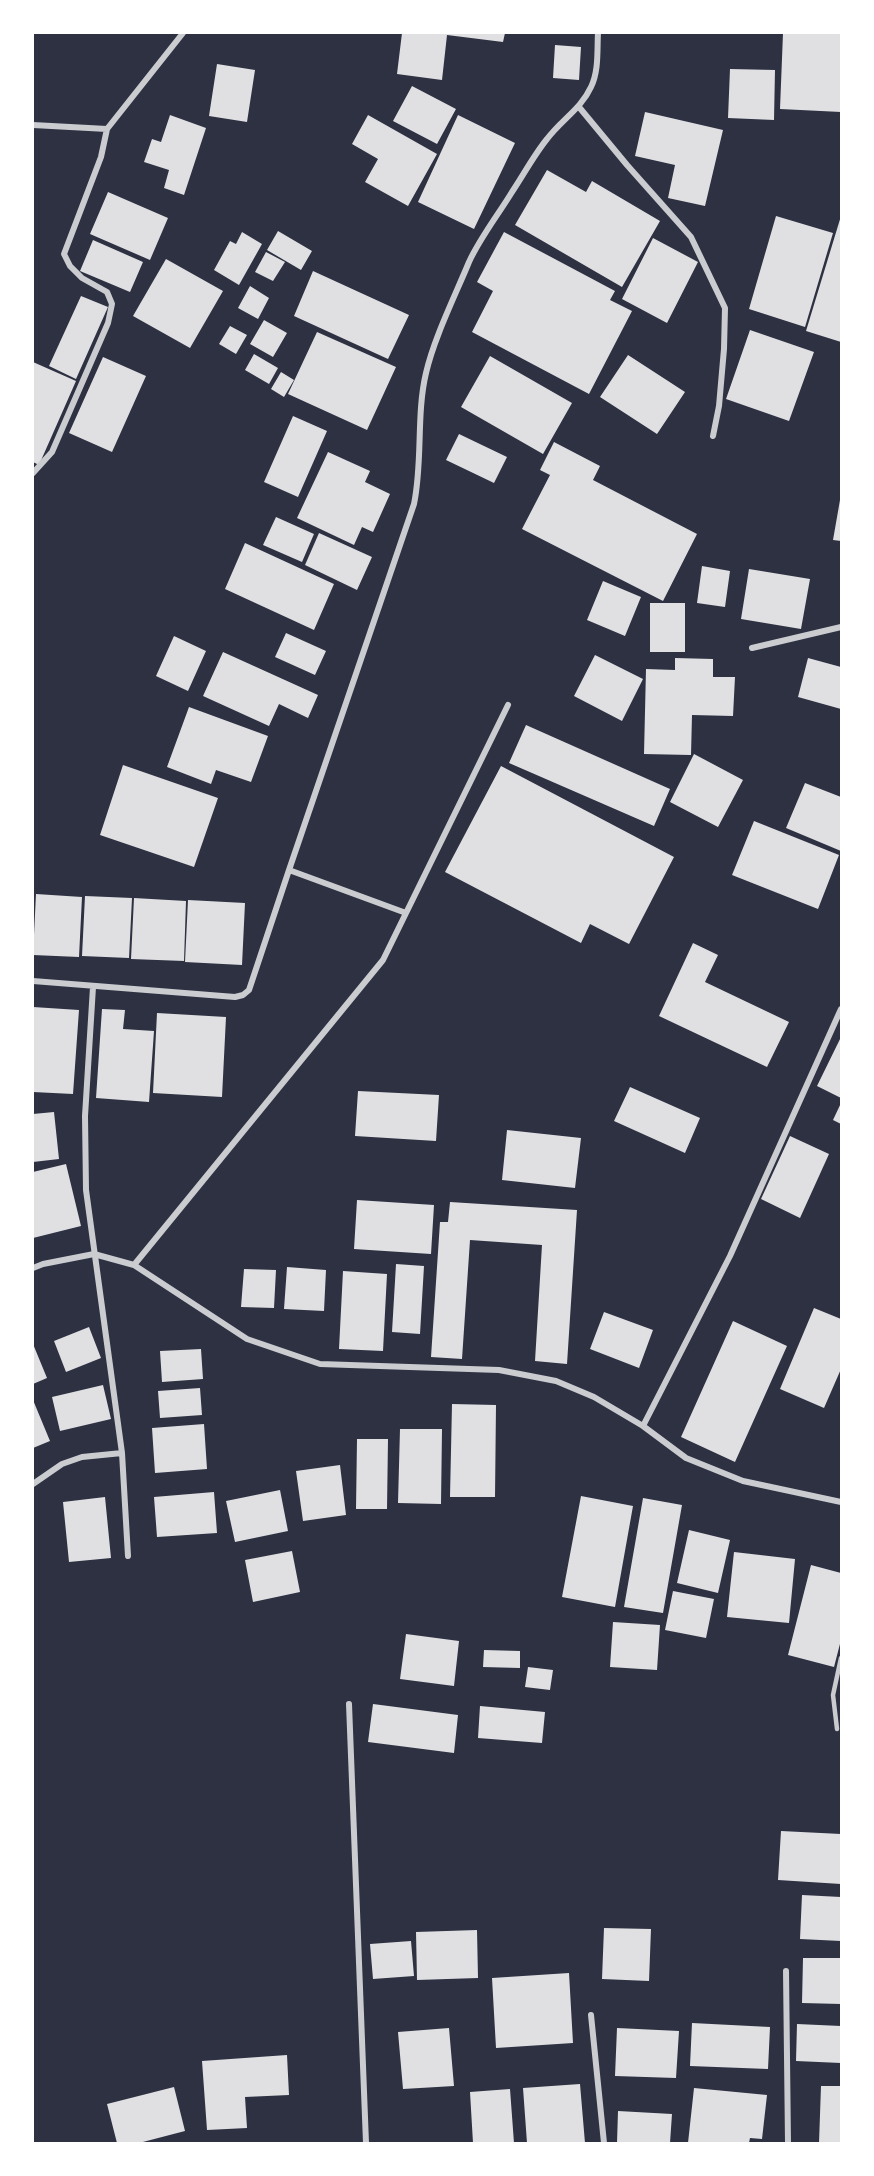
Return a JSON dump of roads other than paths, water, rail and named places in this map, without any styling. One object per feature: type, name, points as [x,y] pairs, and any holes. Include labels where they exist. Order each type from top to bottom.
[{"type":"street","points":[[33,473],[52,452],[108,323],[112,304],[107,292],[82,278],[70,266],[64,254],[101,157],[107,129],[183,33]]},
{"type":"street","points":[[33,981],[235,997],[249,990],[414,504],[419,479],[422,394],[426,372],[437,341],[471,260],[494,220],[546,140],[579,107],[592,86],[598,33]]},
{"type":"street","points":[[579,107],[691,237],[725,308],[719,406],[712,436]]},
{"type":"street","points":[[33,125],[107,129]]},
{"type":"street","points":[[752,648],[841,627]]},
{"type":"street","points":[[134,1265],[383,960],[508,705]]},
{"type":"street","points":[[289,870],[406,913]]},
{"type":"street","points":[[93,987],[85,1127],[86,1190],[122,1453],[128,1556]]},
{"type":"street","points":[[644,1426],[730,1256],[841,1009]]},
{"type":"street","points":[[33,1268],[94,1254],[134,1265],[247,1339],[320,1364],[499,1370],[555,1381],[594,1397],[644,1426],[686,1458],[743,1481],[841,1502]]},
{"type":"street","points":[[33,1484],[62,1464],[82,1456],[122,1453]]},
{"type":"street","points":[[349,1704],[366,2143]]},
{"type":"street","points":[[786,1971],[788,2143]]},
{"type":"street","points":[[591,2015],[604,2143]]},
{"type":"lane","points":[[837,1729],[833,1695],[841,1658]]}]
